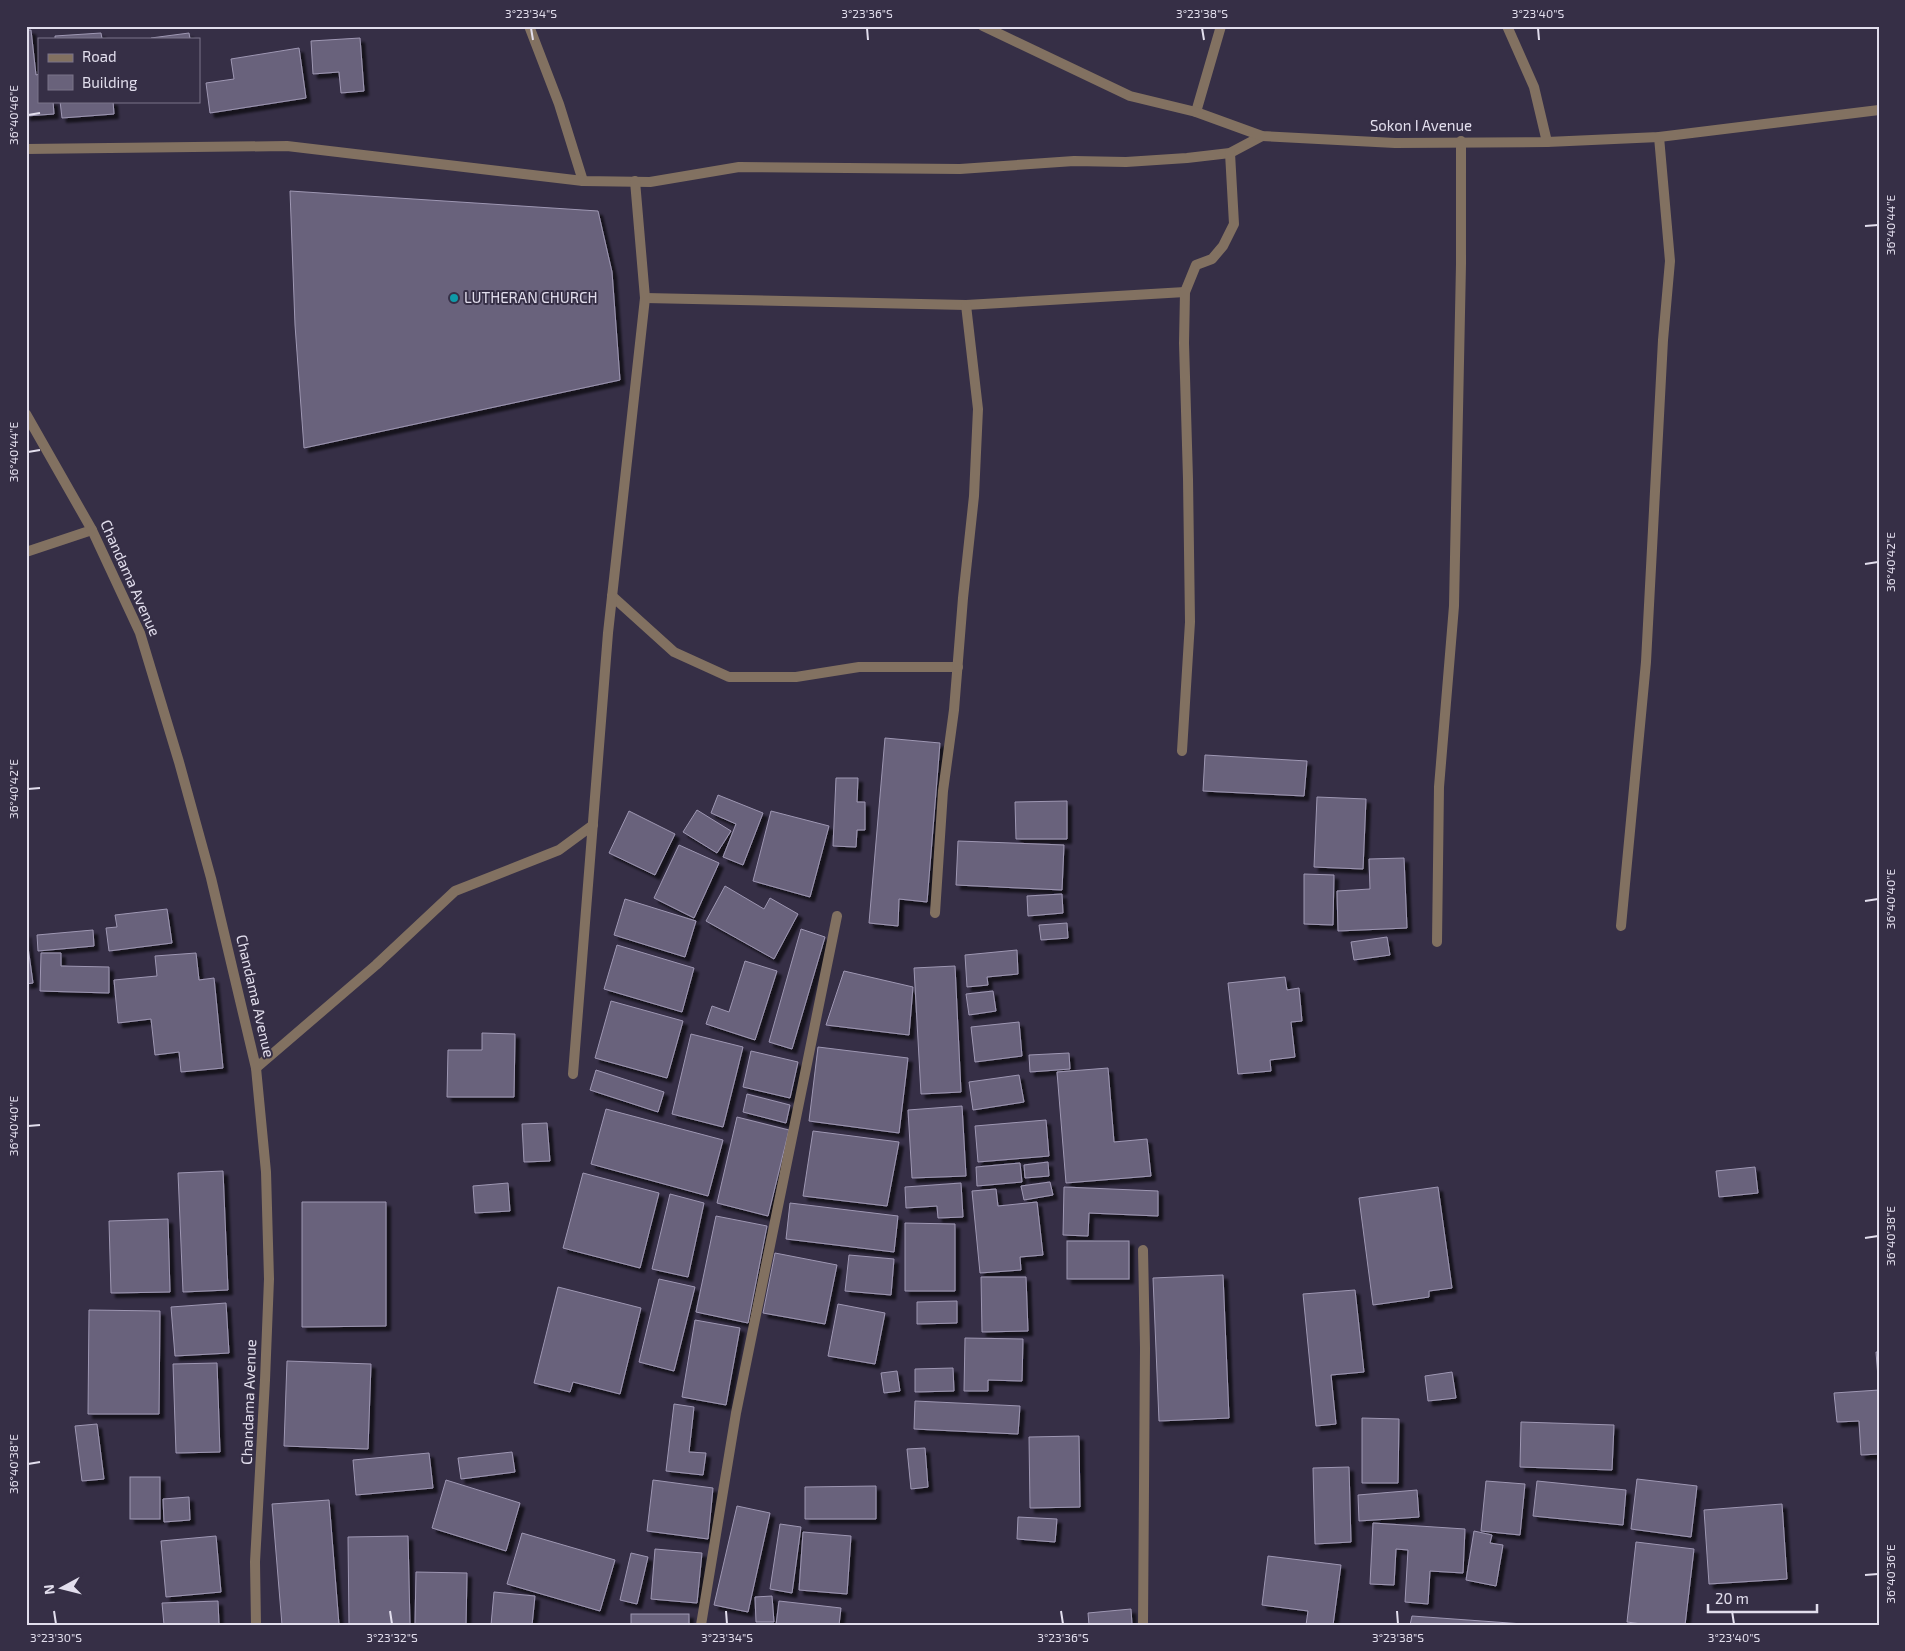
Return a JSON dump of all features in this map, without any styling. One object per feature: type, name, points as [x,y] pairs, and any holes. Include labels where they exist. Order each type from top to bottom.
[{"type":"street","points":[[529,26],[559,104],[583,181]]},
{"type":"street","name":"Sokon I Avenue","points":[[983,26],[1130,96],[1196,112],[1262,136],[1394,143],[1461,141],[1547,142],[1659,137],[1879,110]]},
{"type":"street","points":[[1196,112],[1221,26]]},
{"type":"street","points":[[1507,26],[1534,87],[1547,142]]},
{"type":"street","points":[[26,149],[287,146],[583,181],[650,182],[739,167],[960,169],[1074,161],[1126,162],[1230,153],[1262,136]]},
{"type":"street","points":[[1621,926],[1646,662],[1663,340],[1670,261],[1659,137]]},
{"type":"street","points":[[1437,942],[1439,787],[1454,606],[1461,264],[1461,141]]},
{"type":"street","points":[[1182,752],[1190,622],[1184,292],[1196,265],[1212,258],[1223,246],[1234,224],[1230,153]]},
{"type":"street","points":[[573,1074],[612,596],[645,298],[635,181]]},
{"type":"street","points":[[645,298],[966,305],[1184,292]]},
{"type":"street","points":[[935,914],[943,791],[954,710],[974,496],[978,409],[966,305]]},
{"type":"street","name":"Chandama Avenue","points":[[26,414],[92,530],[140,633],[179,762],[211,878],[256,1068],[266,1172],[269,1279],[263,1439],[255,1562],[256,1625]]},
{"type":"street","points":[[26,552],[92,530]]},
{"type":"street","points":[[612,596],[674,652],[729,677],[796,677],[859,667],[958,667]]},
{"type":"street","points":[[256,1068],[376,964],[455,891],[559,850],[593,825]]},
{"type":"street","points":[[701,1625],[736,1413],[837,916]]},
{"type":"street","points":[[1143,1250],[1145,1348],[1143,1625]]},
{"type":"building","points":[[26,30],[31,30],[36,75],[38,74],[38,102],[53,102],[54,114],[26,116]]},
{"type":"building","points":[[101,33],[102,38],[55,38],[55,36]]},
{"type":"building","points":[[189,33],[190,38],[151,38]]},
{"type":"building","points":[[360,38],[364,91],[341,93],[339,72],[313,74],[311,41]]},
{"type":"building","points":[[299,48],[306,98],[210,113],[206,83],[234,79],[231,59]]},
{"type":"building","points":[[60,102],[113,102],[114,114],[62,118]]},
{"type":"building","name":"LUTHERAN CHURCH","points":[[290,191],[598,211],[612,272],[620,380],[304,448],[295,325]]},
{"type":"building","points":[[885,738],[940,743],[927,902],[899,899],[898,926],[869,923]]},
{"type":"building","points":[[1205,755],[1307,761],[1304,796],[1203,791]]},
{"type":"building","points":[[836,778],[858,778],[857,802],[865,802],[865,830],[857,830],[856,847],[833,846]]},
{"type":"building","points":[[718,795],[763,813],[743,865],[723,857],[736,824],[711,813]]},
{"type":"building","points":[[1317,797],[1366,799],[1363,869],[1314,867]]},
{"type":"building","points":[[1067,801],[1067,839],[1016,839],[1015,802]]},
{"type":"building","points":[[697,810],[731,831],[717,853],[683,832]]},
{"type":"building","points":[[629,811],[675,834],[655,875],[609,853]]},
{"type":"building","points":[[771,811],[829,826],[810,897],[753,881]]},
{"type":"building","points":[[958,841],[1064,845],[1062,890],[956,885]]},
{"type":"building","points":[[679,845],[719,863],[694,918],[654,898]]},
{"type":"building","points":[[1404,858],[1407,928],[1338,931],[1337,891],[1370,889],[1369,859]]},
{"type":"building","points":[[1304,874],[1334,875],[1333,925],[1304,924]]},
{"type":"building","points":[[725,886],[764,909],[770,898],[798,914],[774,959],[706,921]]},
{"type":"building","points":[[1062,894],[1063,913],[1028,916],[1027,896]]},
{"type":"building","points":[[625,899],[696,921],[685,957],[614,935]]},
{"type":"building","points":[[167,909],[172,943],[109,951],[106,928],[117,927],[115,915]]},
{"type":"building","points":[[1067,923],[1068,938],[1041,940],[1039,925]]},
{"type":"building","points":[[801,929],[825,937],[792,1049],[769,1042]]},
{"type":"building","points":[[93,930],[94,946],[38,951],[37,935]]},
{"type":"building","points":[[26,933],[33,983],[26,984]]},
{"type":"building","points":[[1387,937],[1390,955],[1354,960],[1351,942]]},
{"type":"building","points":[[617,945],[694,968],[682,1012],[604,989]]},
{"type":"building","points":[[1017,950],[1018,974],[987,977],[988,985],[967,987],[965,955]]},
{"type":"building","points":[[41,953],[61,953],[61,966],[109,967],[109,993],[40,991]]},
{"type":"building","points":[[196,953],[199,980],[214,978],[223,1068],[181,1072],[179,1052],[155,1055],[151,1019],[118,1023],[114,980],[157,976],[155,956]]},
{"type":"building","points":[[745,961],[777,971],[755,1040],[706,1024],[712,1006],[729,1012]]},
{"type":"building","points":[[955,966],[961,1092],[921,1094],[914,968]]},
{"type":"building","points":[[844,971],[913,987],[909,1035],[826,1025]]},
{"type":"building","points":[[1285,977],[1287,990],[1299,988],[1302,1021],[1291,1022],[1295,1057],[1270,1060],[1271,1071],[1238,1074],[1228,983]]},
{"type":"building","points":[[993,991],[996,1011],[969,1015],[966,994]]},
{"type":"building","points":[[611,1001],[683,1021],[667,1078],[595,1058]]},
{"type":"building","points":[[1019,1022],[1022,1056],[975,1062],[971,1027]]},
{"type":"building","points":[[482,1033],[515,1034],[514,1097],[447,1097],[448,1050],[482,1050]]},
{"type":"building","points":[[691,1034],[743,1047],[723,1127],[672,1114]]},
{"type":"building","points":[[818,1047],[908,1058],[899,1133],[809,1121]]},
{"type":"building","points":[[751,1051],[798,1062],[790,1098],[743,1087]]},
{"type":"building","points":[[1069,1053],[1070,1069],[1030,1072],[1029,1055]]},
{"type":"building","points":[[1108,1068],[1114,1142],[1147,1139],[1151,1176],[1066,1183],[1057,1072]]},
{"type":"building","points":[[596,1070],[664,1092],[658,1112],[590,1090]]},
{"type":"building","points":[[1019,1075],[1024,1102],[973,1110],[969,1082]]},
{"type":"building","points":[[747,1094],[790,1105],[786,1123],[743,1112]]},
{"type":"building","points":[[962,1106],[966,1176],[912,1178],[908,1110]]},
{"type":"building","points":[[606,1109],[723,1140],[708,1196],[591,1164]]},
{"type":"building","points":[[737,1117],[789,1130],[768,1216],[717,1203]]},
{"type":"building","points":[[1046,1120],[1049,1156],[978,1162],[975,1126]]},
{"type":"building","points":[[547,1123],[550,1161],[524,1162],[522,1124]]},
{"type":"building","points":[[813,1131],[899,1142],[887,1206],[803,1196]]},
{"type":"building","points":[[1048,1162],[1049,1176],[1025,1178],[1024,1165]]},
{"type":"building","points":[[1020,1163],[1022,1182],[977,1186],[976,1167]]},
{"type":"building","points":[[1755,1167],[1758,1193],[1719,1197],[1716,1171]]},
{"type":"building","points":[[223,1171],[228,1290],[183,1292],[178,1173]]},
{"type":"building","points":[[583,1173],[659,1193],[640,1268],[563,1248]]},
{"type":"building","points":[[1050,1182],[1053,1195],[1024,1200],[1021,1186]]},
{"type":"building","points":[[508,1183],[510,1211],[475,1213],[473,1186]]},
{"type":"building","points":[[961,1183],[963,1217],[938,1218],[937,1206],[906,1208],[905,1187]]},
{"type":"building","points":[[1064,1187],[1158,1191],[1158,1216],[1089,1213],[1088,1236],[1063,1235]]},
{"type":"building","points":[[1438,1187],[1452,1288],[1429,1291],[1429,1297],[1373,1305],[1359,1198]]},
{"type":"building","points":[[996,1189],[998,1206],[1037,1202],[1043,1255],[1020,1257],[1021,1270],[980,1273],[972,1191]]},
{"type":"building","points":[[670,1194],[704,1203],[688,1277],[652,1269]]},
{"type":"building","points":[[302,1202],[386,1202],[386,1326],[302,1327]]},
{"type":"building","points":[[790,1203],[898,1216],[894,1252],[786,1239]]},
{"type":"building","points":[[716,1216],[767,1226],[748,1323],[696,1312]]},
{"type":"building","points":[[168,1219],[170,1292],[111,1293],[109,1221]]},
{"type":"building","points":[[905,1223],[955,1224],[955,1291],[905,1291]]},
{"type":"building","points":[[1067,1241],[1129,1241],[1129,1279],[1067,1279]]},
{"type":"building","points":[[775,1253],[837,1265],[825,1324],[763,1313]]},
{"type":"building","points":[[849,1255],[894,1259],[891,1295],[845,1291]]},
{"type":"building","points":[[1223,1275],[1229,1418],[1159,1421],[1153,1278]]},
{"type":"building","points":[[981,1277],[1026,1277],[1028,1331],[982,1332]]},
{"type":"building","points":[[659,1279],[695,1287],[674,1371],[639,1362]]},
{"type":"building","points":[[558,1287],[641,1308],[620,1394],[573,1382],[570,1392],[534,1383]]},
{"type":"building","points":[[1355,1290],[1364,1372],[1331,1375],[1336,1424],[1316,1426],[1303,1294]]},
{"type":"building","points":[[957,1301],[957,1323],[917,1324],[917,1302]]},
{"type":"building","points":[[226,1303],[229,1353],[175,1356],[171,1307]]},
{"type":"building","points":[[838,1304],[885,1313],[875,1364],[828,1356]]},
{"type":"building","points":[[89,1310],[160,1311],[159,1414],[88,1414]]},
{"type":"building","points":[[695,1320],[740,1328],[726,1405],[682,1397]]},
{"type":"building","points":[[965,1338],[1023,1339],[1022,1381],[988,1380],[988,1391],[964,1391]]},
{"type":"building","points":[[1876,1352],[1879,1352],[1879,1390]]},
{"type":"building","points":[[287,1361],[371,1364],[368,1449],[284,1446]]},
{"type":"building","points":[[217,1363],[220,1452],[176,1453],[173,1364]]},
{"type":"building","points":[[953,1368],[954,1391],[915,1392],[915,1369]]},
{"type":"building","points":[[897,1371],[900,1391],[884,1393],[881,1373]]},
{"type":"building","points":[[1452,1372],[1456,1398],[1428,1401],[1425,1376]]},
{"type":"building","points":[[1879,1390],[1879,1454],[1861,1455],[1859,1421],[1837,1422],[1834,1393]]},
{"type":"building","points":[[915,1401],[1020,1406],[1018,1434],[914,1429]]},
{"type":"building","points":[[674,1404],[694,1407],[689,1452],[706,1453],[703,1475],[666,1471]]},
{"type":"building","points":[[1362,1418],[1399,1419],[1398,1483],[1362,1483]]},
{"type":"building","points":[[1521,1422],[1614,1425],[1612,1470],[1520,1467]]},
{"type":"building","points":[[97,1424],[104,1479],[82,1481],[75,1426]]},
{"type":"building","points":[[1079,1436],[1080,1507],[1030,1508],[1029,1437]]},
{"type":"building","points":[[925,1448],[928,1487],[911,1489],[907,1449]]},
{"type":"building","points":[[512,1452],[515,1472],[461,1479],[458,1458]]},
{"type":"building","points":[[429,1453],[433,1488],[356,1495],[353,1460]]},
{"type":"building","points":[[1349,1467],[1351,1542],[1315,1544],[1313,1468]]},
{"type":"building","points":[[130,1477],[160,1477],[160,1519],[130,1519]]},
{"type":"building","points":[[1637,1479],[1697,1486],[1691,1537],[1631,1529]]},
{"type":"building","points":[[446,1480],[520,1503],[506,1551],[432,1528]]},
{"type":"building","points":[[653,1480],[713,1488],[708,1539],[647,1531]]},
{"type":"building","points":[[1486,1481],[1525,1484],[1520,1535],[1481,1531]]},
{"type":"building","points":[[1537,1481],[1626,1490],[1623,1525],[1533,1516]]},
{"type":"building","points":[[876,1486],[876,1519],[805,1519],[805,1487]]},
{"type":"building","points":[[1417,1490],[1419,1517],[1359,1521],[1358,1495]]},
{"type":"building","points":[[189,1497],[190,1520],[164,1522],[163,1499]]},
{"type":"building","points":[[329,1500],[339,1625],[282,1625],[272,1504]]},
{"type":"building","points":[[1782,1504],[1787,1579],[1709,1584],[1704,1510]]},
{"type":"building","points":[[737,1506],[770,1513],[748,1612],[714,1605]]},
{"type":"building","points":[[1018,1517],[1057,1519],[1055,1542],[1017,1539]]},
{"type":"building","points":[[1373,1523],[1465,1529],[1463,1573],[1430,1571],[1428,1604],[1405,1602],[1408,1550],[1396,1549],[1394,1585],[1370,1584]]},
{"type":"building","points":[[780,1524],[801,1527],[792,1593],[770,1589]]},
{"type":"building","points":[[1474,1531],[1492,1535],[1490,1543],[1503,1545],[1496,1586],[1466,1580]]},
{"type":"building","points":[[803,1532],[851,1536],[847,1594],[799,1590]]},
{"type":"building","points":[[522,1533],[615,1560],[600,1611],[507,1584]]},
{"type":"building","points":[[216,1536],[221,1592],[166,1597],[161,1541]]},
{"type":"building","points":[[408,1536],[410,1625],[349,1625],[348,1537]]},
{"type":"building","points":[[1636,1542],[1694,1549],[1685,1625],[1649,1625],[1627,1622]]},
{"type":"building","points":[[655,1549],[702,1553],[697,1603],[651,1599]]},
{"type":"building","points":[[631,1553],[648,1557],[637,1604],[620,1600]]},
{"type":"building","points":[[1268,1556],[1341,1565],[1333,1625],[1306,1625],[1308,1611],[1262,1605]]},
{"type":"building","points":[[416,1572],[467,1573],[466,1625],[415,1625]]},
{"type":"building","points":[[494,1592],[535,1596],[532,1625],[491,1625]]},
{"type":"building","points":[[772,1596],[774,1622],[756,1622],[755,1597]]},
{"type":"building","points":[[218,1601],[219,1625],[164,1625],[162,1603]]},
{"type":"building","points":[[779,1601],[841,1608],[839,1625],[776,1625]]},
{"type":"building","points":[[1131,1609],[1132,1625],[1089,1625],[1088,1613]]},
{"type":"building","points":[[631,1614],[689,1614],[689,1625],[631,1625]]},
{"type":"building","points":[[1412,1616],[1537,1625],[1410,1625]]},
{"type":"place","name":"LUTHERAN CHURCH","points":[[454,298]]}]
